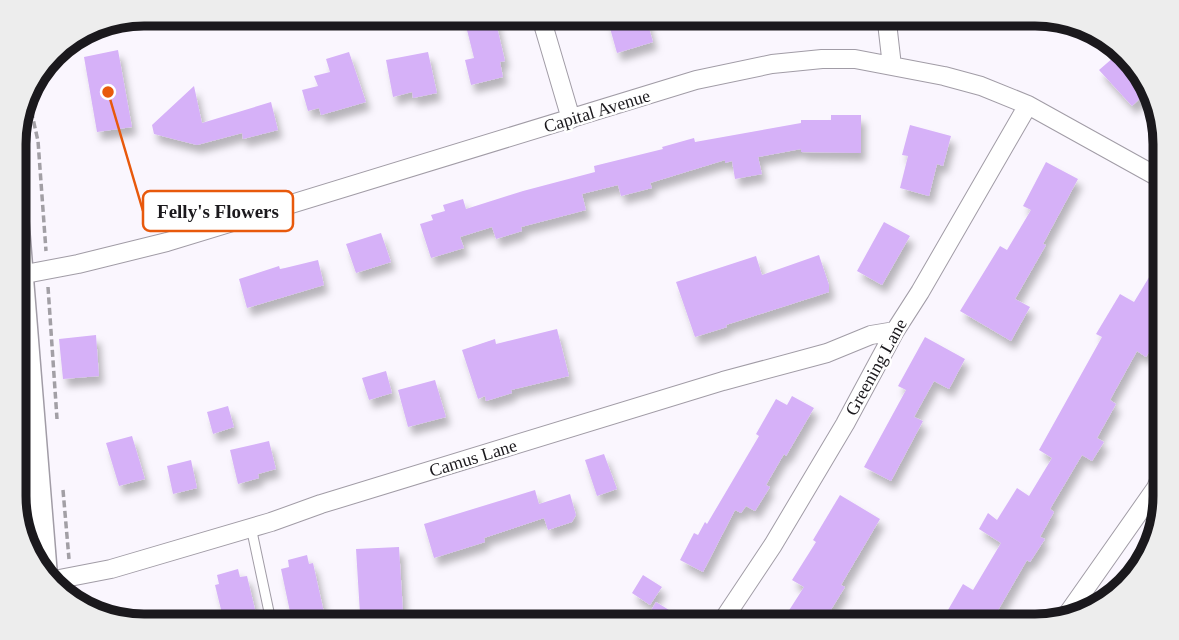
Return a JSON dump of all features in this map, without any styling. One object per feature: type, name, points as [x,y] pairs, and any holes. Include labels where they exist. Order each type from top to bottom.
[{"type":"main road","points":[[26,328],[57,576]]},
{"type":"street","points":[[544,26],[571,119]]},
{"type":"street","points":[[887,26],[892,66]]},
{"type":"street","name":"Capital Avenue","points":[[27,274],[167,242],[695,80],[772,64],[822,59],[855,59],[981,86],[1028,105],[1153,174]]},
{"type":"street","name":"Greening Lane","points":[[727,613],[773,545],[845,424],[895,331],[1028,105]]},
{"type":"street","name":"Camus Lane","points":[[58,577],[111,569],[723,381],[827,353],[871,335],[895,331]]},
{"type":"street","points":[[1072,608],[1153,492]]},
{"type":"lane","points":[[251,527],[269,614]]},
{"type":"path","points":[[31,110],[42,175],[58,431]]},
{"type":"path","points":[[57,576],[63,490]]},
{"type":"building","points":[[466,26],[497,26],[505,61],[500,62],[503,77],[471,85],[465,60],[474,58]]},
{"type":"building","points":[[609,26],[648,26],[653,42],[617,53]]},
{"type":"building","points":[[118,50],[132,127],[97,132],[84,57]]},
{"type":"building","points":[[349,52],[366,102],[321,115],[319,108],[308,111],[302,90],[318,86],[314,76],[330,72],[326,59]]},
{"type":"building","points":[[428,52],[437,93],[413,98],[412,92],[393,97],[386,60]]},
{"type":"building","points":[[1115,57],[1133,78],[1142,96],[1132,106],[1099,70]]},
{"type":"building","points":[[194,86],[202,123],[271,102],[278,130],[243,139],[242,133],[197,145],[154,134],[152,125]]},
{"type":"building","points":[[831,115],[861,115],[861,153],[801,152],[801,149],[758,157],[762,174],[735,179],[732,161],[725,163],[725,160],[650,183],[652,188],[621,196],[618,185],[582,194],[586,210],[521,227],[522,231],[496,239],[492,227],[460,237],[464,248],[431,258],[420,224],[433,220],[431,215],[445,211],[443,205],[463,199],[466,209],[595,172],[594,166],[663,149],[662,147],[694,138],[695,142],[801,123],[801,120],[831,120]]},
{"type":"building","points":[[910,125],[951,136],[943,166],[937,164],[929,196],[900,188],[908,156],[902,155]]},
{"type":"building","points":[[1046,162],[1078,179],[1043,244],[1046,245],[1015,299],[1030,307],[1011,341],[960,311],[1000,246],[1007,250],[1031,210],[1023,206]]},
{"type":"building","points":[[884,222],[910,236],[882,285],[857,271]]},
{"type":"building","points":[[381,233],[391,262],[356,273],[346,244]]},
{"type":"building","points":[[819,255],[829,292],[695,337],[676,282],[756,256],[762,275]]},
{"type":"building","points":[[318,260],[324,285],[247,308],[239,279],[279,266],[280,269]]},
{"type":"building","points":[[1153,271],[1153,346],[1146,357],[1137,351],[1110,400],[1116,404],[1097,438],[1104,442],[1092,461],[1082,455],[1050,509],[1054,512],[1040,537],[1045,539],[1030,562],[1027,560],[996,613],[954,613],[948,610],[963,584],[973,590],[1001,543],[979,529],[988,513],[997,520],[1017,488],[1029,496],[1052,458],[1039,450],[1102,337],[1096,334],[1120,294],[1134,302]]},
{"type":"building","points":[[557,329],[569,376],[511,390],[512,393],[486,401],[485,396],[478,399],[462,350],[495,339],[496,344]]},
{"type":"building","points":[[96,335],[99,376],[63,379],[59,339]]},
{"type":"building","points":[[925,337],[965,359],[949,389],[934,381],[914,417],[923,421],[891,481],[864,467],[906,390],[898,386]]},
{"type":"building","points":[[386,371],[392,393],[369,400],[362,378]]},
{"type":"building","points":[[435,380],[446,417],[408,427],[398,390]]},
{"type":"building","points":[[792,396],[814,408],[766,485],[770,487],[755,511],[746,506],[741,513],[735,510],[703,572],[680,560],[694,533],[698,535],[705,522],[707,524],[759,436],[756,434],[776,399],[787,405]]},
{"type":"building","points":[[228,406],[234,427],[213,434],[207,412]]},
{"type":"building","points":[[132,436],[145,479],[119,486],[106,443]]},
{"type":"building","points":[[269,441],[276,469],[258,474],[259,478],[238,484],[230,450]]},
{"type":"building","points":[[604,454],[617,489],[597,496],[585,460]]},
{"type":"building","points":[[191,460],[197,488],[173,494],[167,466]]},
{"type":"building","points":[[535,490],[539,504],[570,494],[576,515],[572,522],[548,530],[544,518],[484,538],[485,542],[434,558],[424,524]]},
{"type":"building","points":[[840,495],[880,519],[841,585],[845,587],[829,613],[790,613],[788,612],[804,587],[792,580],[816,542],[813,540]]},
{"type":"building","points":[[399,547],[403,612],[360,614],[356,549]]},
{"type":"building","points":[[307,555],[309,564],[313,563],[324,614],[290,614],[281,569],[289,567],[288,560]]},
{"type":"building","points":[[238,569],[240,577],[247,576],[256,614],[222,614],[215,585],[219,584],[217,575]]},
{"type":"building","points":[[643,575],[662,587],[650,605],[632,593]]},
{"type":"building","points":[[656,602],[675,613],[649,613]]},
{"type":"place","name":"Felly's Flowers","points":[[108,92]]}]
